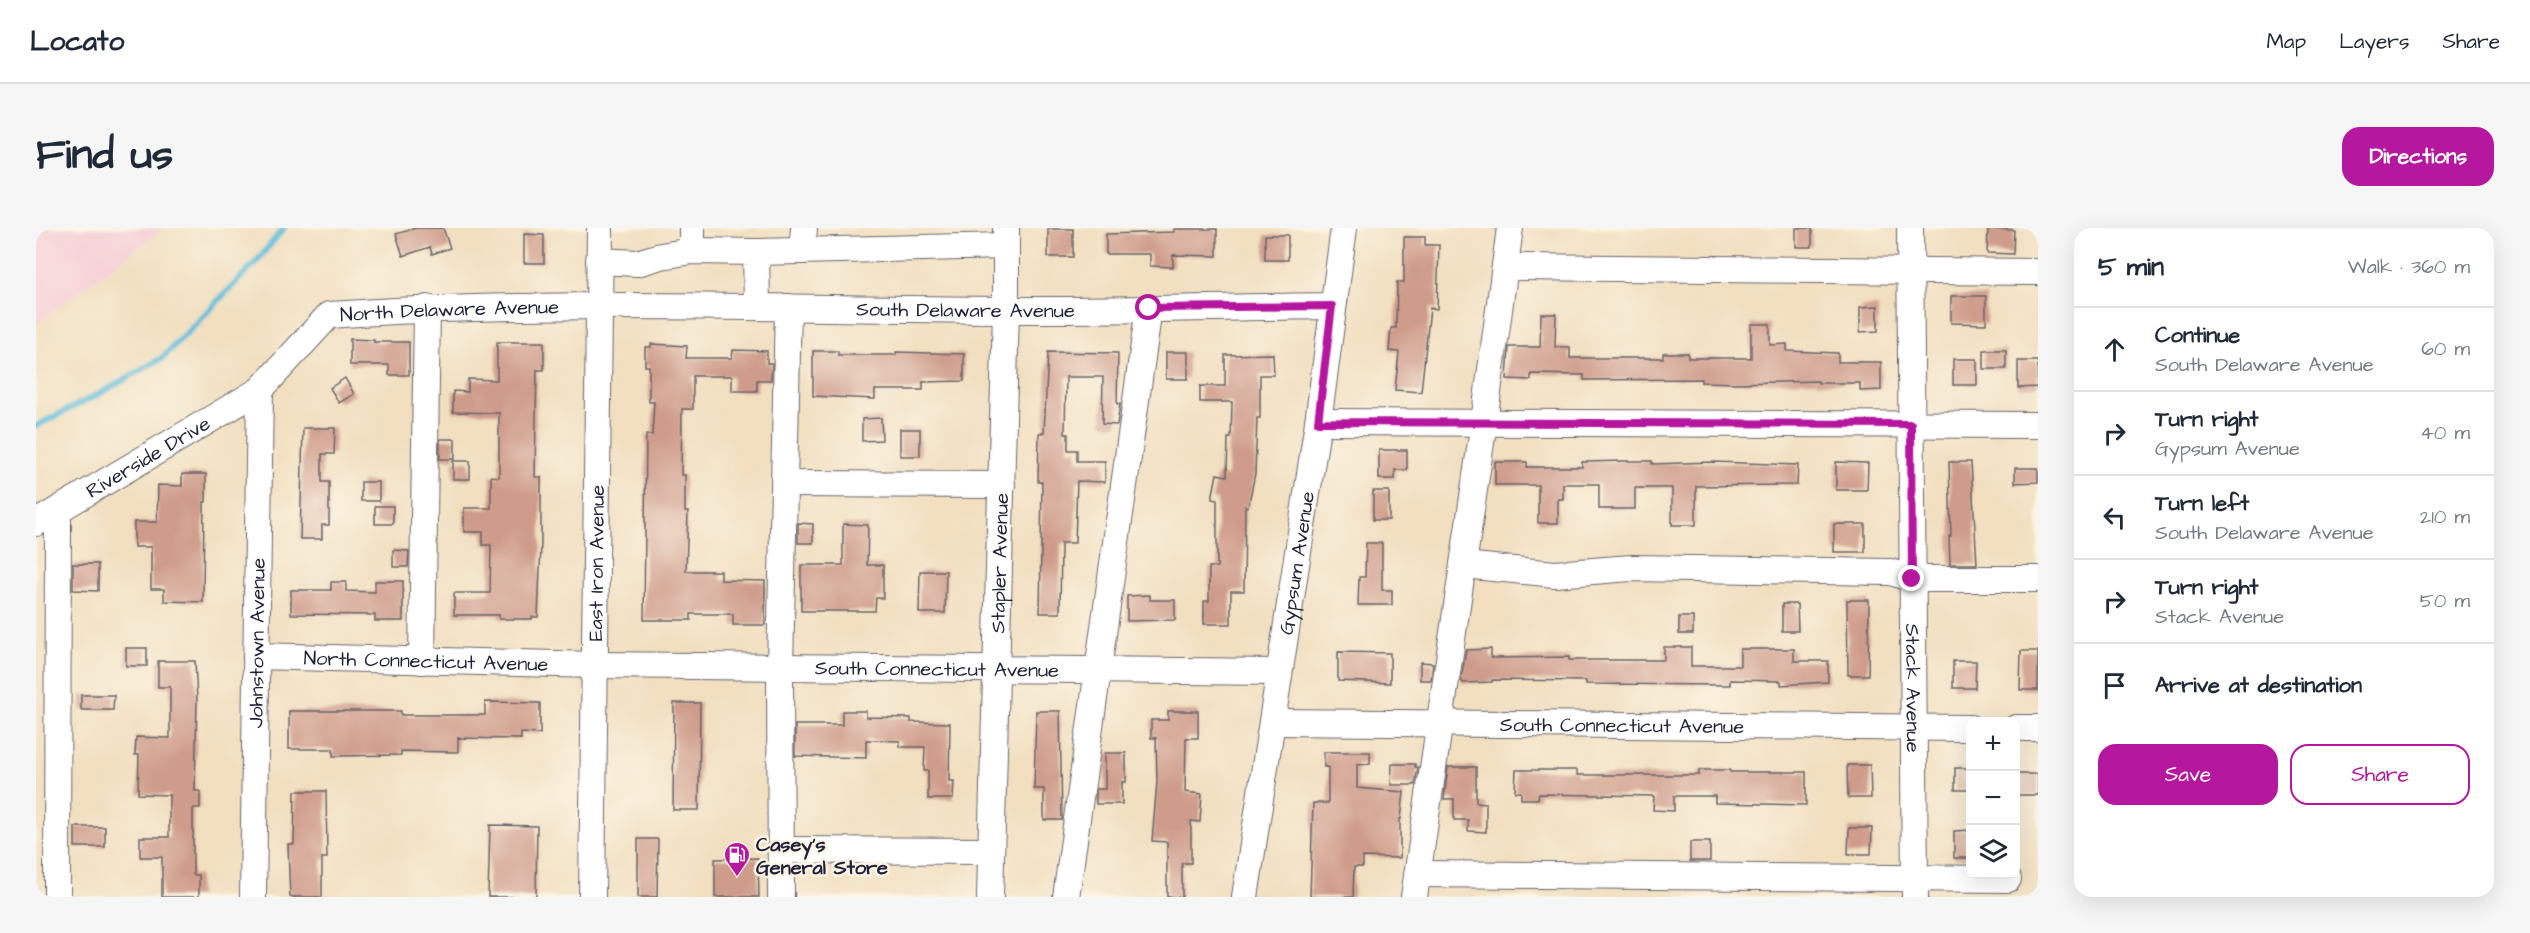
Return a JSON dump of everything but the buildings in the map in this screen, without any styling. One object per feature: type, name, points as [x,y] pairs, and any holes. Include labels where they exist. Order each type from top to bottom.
[{"type":"street","name":"East Iron Avenue","points":[[592,897],[600,228]]},
{"type":"street","name":"Gypsum Avenue","points":[[1245,897],[1318,422],[1344,228]]},
{"type":"street","points":[[1510,228],[1416,886],[1915,888],[2008,879]]},
{"type":"street","name":"Stack Avenue","points":[[1910,228],[1915,888]]},
{"type":"street","points":[[599,261],[638,263],[661,256],[692,239],[756,252],[803,240],[1005,237]]},
{"type":"street","name":"Stapler Avenue","points":[[990,897],[1006,310],[1005,237]]},
{"type":"street","points":[[756,252],[757,307]]},
{"type":"street","points":[[1505,267],[2038,272]]},
{"type":"street","name":"South Delaware Avenue","points":[[598,305],[1006,310],[1332,306]]},
{"type":"street","name":"North Delaware Avenue","points":[[260,390],[329,315],[427,308],[598,305]]},
{"type":"street","points":[[781,897],[780,667],[788,307]]},
{"type":"street","points":[[422,661],[427,308]]},
{"type":"street","points":[[1066,897],[1149,308]]},
{"type":"street","name":"Riverside Drive","points":[[36,523],[260,390]]},
{"type":"street","name":"Johnstown Avenue","points":[[253,897],[260,390]]},
{"type":"street","points":[[1318,422],[2038,425]]},
{"type":"street","points":[[784,484],[1002,485]]},
{"type":"street","points":[[57,897],[58,510]]},
{"type":"street","points":[[1463,565],[1555,574],[1631,568],[1891,572],[1912,579],[2038,579]]},
{"type":"street","name":"North Connecticut Avenue","points":[[256,656],[594,665]]},
{"type":"street","name":"South Connecticut Avenue","points":[[594,665],[1279,672]]},
{"type":"street","name":"South Connecticut Avenue","points":[[1272,722],[1966,728]]},
{"type":"street","points":[[2020,728],[2038,728]]},
{"type":"street","points":[[781,850],[992,851]]},
{"type":"shaded area","points":[[36,228],[164,228],[36,324]]},
{"type":"waterway","points":[[36,426],[162,358],[255,263],[284,228]]},
{"type":"place","name":"Casey's General Store","points":[[737,878]]},
{"type":"route","points":[[1149,308],[1332,306],[1318,422],[1911,424],[1912,579]]}]
